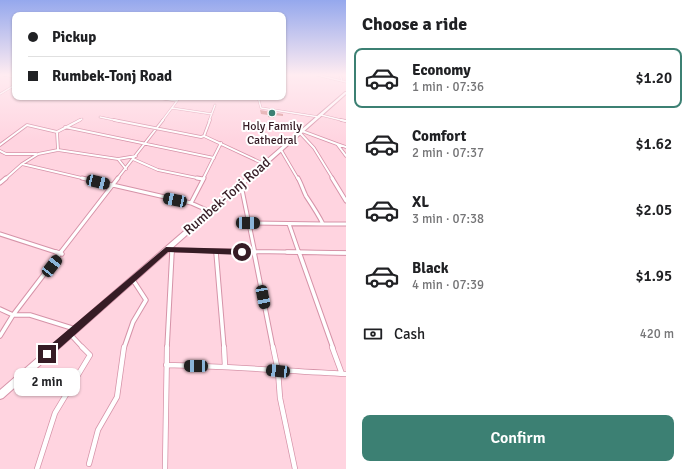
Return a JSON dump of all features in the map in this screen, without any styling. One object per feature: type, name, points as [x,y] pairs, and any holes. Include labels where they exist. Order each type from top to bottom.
[{"type":"main road","name":"Rumbek-Tonj Road","points":[[0,395],[133,279],[169,250],[209,211],[342,97]]},
{"type":"street","points":[[171,100],[178,101]]},
{"type":"street","points":[[259,100],[261,108],[346,121]]},
{"type":"street","points":[[0,336],[13,316],[178,101]]},
{"type":"street","points":[[204,136],[215,104]]},
{"type":"street","points":[[172,108],[212,114]]},
{"type":"street","points":[[100,117],[177,133],[201,137],[204,136],[222,143],[264,164]]},
{"type":"street","points":[[0,145],[27,125],[58,132],[82,118]]},
{"type":"street","points":[[65,127],[214,158]]},
{"type":"street","points":[[58,132],[58,150]]},
{"type":"street","points":[[301,132],[346,147]]},
{"type":"street","points":[[301,132],[310,140],[320,153],[335,185],[346,201]]},
{"type":"street","points":[[191,203],[222,143]]},
{"type":"street","points":[[337,144],[346,156]]},
{"type":"street","points":[[0,151],[6,154],[38,154],[58,150],[118,159],[134,158],[158,170],[203,180]]},
{"type":"street","points":[[281,150],[304,188],[305,194],[313,204],[323,224]]},
{"type":"street","points":[[0,183],[22,164],[38,154]]},
{"type":"street","points":[[118,159],[126,169]]},
{"type":"street","points":[[22,164],[191,203],[209,211]]},
{"type":"street","points":[[241,185],[278,371],[280,398],[295,469]]},
{"type":"street","points":[[248,223],[346,224]]},
{"type":"street","points":[[166,365],[225,366],[278,371],[344,374],[289,224]]},
{"type":"street","points":[[0,234],[62,254]]},
{"type":"street","points":[[165,469],[169,250],[346,253]]},
{"type":"street","points":[[216,251],[225,366]]},
{"type":"street","points":[[89,464],[98,430],[117,397],[123,350],[132,322],[146,300],[133,279]]},
{"type":"street","points":[[0,310],[13,316],[30,315],[76,329]]},
{"type":"street","points":[[37,469],[54,413],[90,355],[70,334]]},
{"type":"building","name":"Holy Family Cathedral","points":[[260,110],[283,114],[283,116],[273,115],[274,118],[268,117],[268,115],[261,114]]},
{"type":"place","name":"Holy Family Cathedral","points":[[272,113]]},
{"type":"route","points":[[47,354],[166,250],[242,252]]}]
